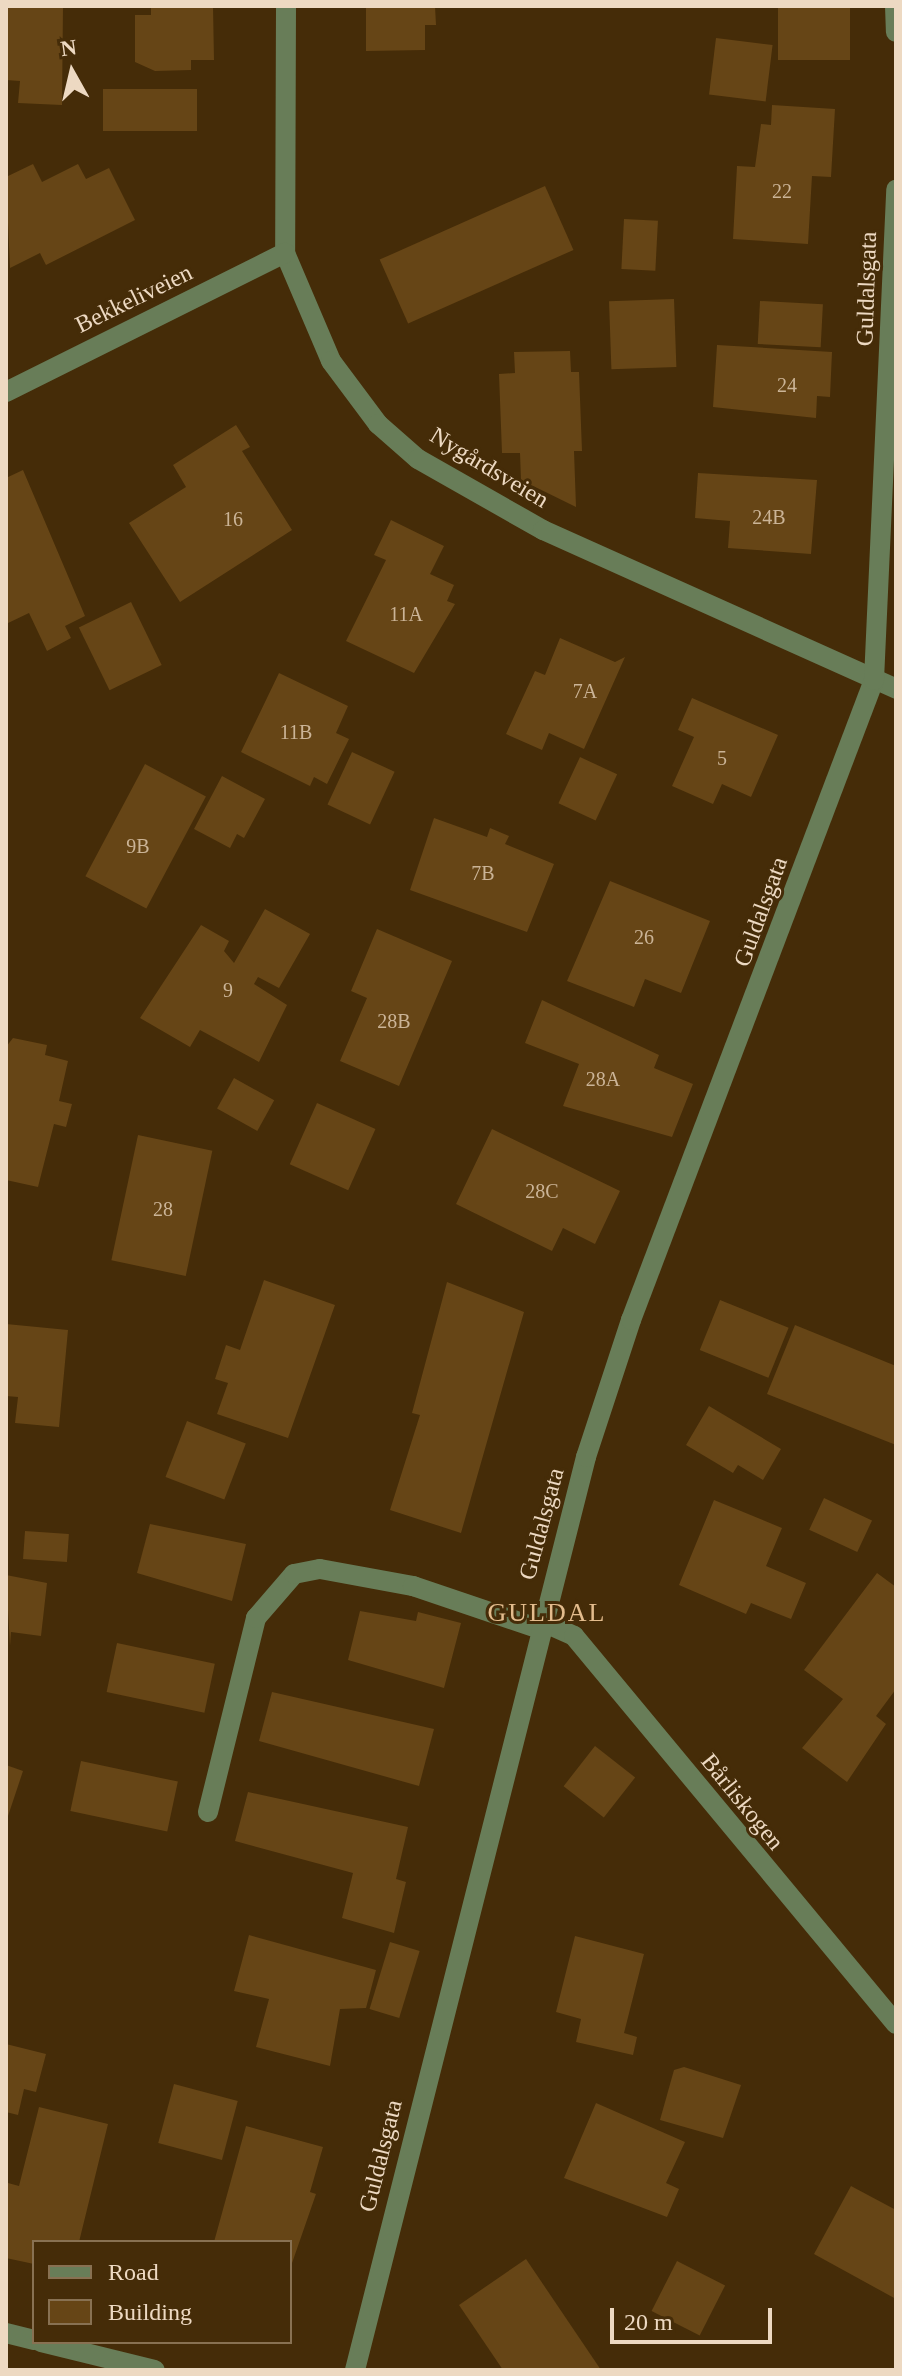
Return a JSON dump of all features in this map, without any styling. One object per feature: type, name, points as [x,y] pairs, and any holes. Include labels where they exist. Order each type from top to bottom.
[{"type":"street","name":"Nygårdsveien","points":[[286,6],[285,253],[331,361],[378,424],[418,459],[543,530],[896,689]]},
{"type":"street","points":[[895,6],[896,32]]},
{"type":"street","name":"Guldalsgata","points":[[355,2370],[542,1626],[631,1320],[874,680],[896,189]]},
{"type":"street","name":"Bekkeliveien","points":[[6,392],[285,253]]},
{"type":"street","points":[[208,1812],[256,1618],[294,1574],[320,1569],[413,1586],[542,1626]]},
{"type":"street","name":"Bårliskogen","points":[[542,1626],[574,1636],[896,2024]]},
{"type":"street","points":[[6,2333],[32,2340]]},
{"type":"street","points":[[49,2344],[155,2370]]},
{"type":"building","points":[[6,6],[63,6],[62,105],[18,103],[20,81],[6,80]]},
{"type":"building","points":[[151,6],[213,6],[214,60],[191,60],[191,70],[155,71],[135,62],[135,15],[151,15]]},
{"type":"building","points":[[366,6],[435,6],[436,25],[425,25],[425,50],[366,51]]},
{"type":"building","points":[[778,6],[850,6],[850,60],[778,60]]},
{"type":"building","points":[[716,38],[773,45],[766,102],[709,95]]},
{"type":"building","points":[[103,89],[197,89],[197,131],[103,131]]},
{"type":"building","points":[[772,105],[835,109],[831,177],[812,176],[808,244],[733,239],[737,166],[755,167],[761,124],[771,125]]},
{"type":"building","points":[[33,164],[42,182],[78,164],[86,179],[109,168],[135,220],[46,265],[40,253],[10,268],[6,177]]},
{"type":"building","points":[[545,186],[573,250],[408,324],[380,260]]},
{"type":"building","points":[[624,219],[658,221],[655,271],[621,269]]},
{"type":"building","points":[[674,299],[676,367],[611,369],[609,301]]},
{"type":"building","points":[[760,301],[823,304],[821,347],[758,344]]},
{"type":"building","points":[[717,345],[832,352],[830,397],[817,396],[816,418],[713,407]]},
{"type":"building","points":[[570,351],[571,372],[579,372],[582,451],[574,451],[576,507],[521,480],[520,453],[502,453],[499,374],[515,373],[514,352]]},
{"type":"building","points":[[236,425],[250,447],[242,451],[292,530],[180,602],[129,523],[186,487],[173,465]]},
{"type":"building","points":[[23,470],[85,616],[65,626],[71,638],[47,651],[29,613],[6,624],[6,478]]},
{"type":"building","points":[[698,473],[817,480],[811,554],[728,548],[730,521],[695,518]]},
{"type":"building","points":[[391,520],[444,546],[430,574],[454,585],[447,601],[455,604],[414,673],[346,641],[386,560],[374,555]]},
{"type":"building","points":[[131,602],[162,665],[110,690],[79,627]]},
{"type":"building","points":[[560,638],[615,662],[625,657],[584,749],[549,733],[542,750],[506,734],[535,671],[545,675]]},
{"type":"building","points":[[279,673],[348,706],[336,733],[349,739],[327,784],[314,777],[310,786],[241,752]]},
{"type":"building","points":[[692,698],[778,735],[751,797],[722,784],[713,804],[672,786],[694,737],[678,730]]},
{"type":"building","points":[[352,752],[395,772],[370,824],[327,805]]},
{"type":"building","points":[[580,757],[617,774],[596,821],[558,803]]},
{"type":"building","points":[[145,764],[206,796],[146,909],[85,876]]},
{"type":"building","points":[[222,776],[265,799],[244,838],[237,834],[230,848],[194,829]]},
{"type":"building","points":[[434,818],[487,837],[490,828],[509,836],[505,844],[554,864],[527,932],[410,890]]},
{"type":"building","points":[[610,881],[710,921],[681,993],[645,979],[634,1007],[567,981]]},
{"type":"building","points":[[265,909],[310,934],[279,988],[258,977],[254,984],[287,1005],[259,1062],[200,1030],[190,1047],[140,1018],[201,925],[229,941],[224,951],[234,963]]},
{"type":"building","points":[[377,929],[452,961],[399,1086],[340,1061],[367,998],[351,991]]},
{"type":"building","points":[[542,1000],[659,1055],[654,1068],[693,1084],[672,1137],[563,1106],[579,1064],[525,1043]]},
{"type":"building","points":[[13,1038],[47,1045],[45,1055],[68,1061],[59,1101],[72,1104],[66,1127],[54,1124],[38,1187],[6,1180],[6,1047]]},
{"type":"building","points":[[234,1078],[274,1100],[257,1131],[217,1109]]},
{"type":"building","points":[[317,1103],[375,1129],[348,1190],[290,1164]]},
{"type":"building","points":[[492,1129],[620,1191],[595,1244],[563,1228],[552,1251],[456,1204]]},
{"type":"building","points":[[138,1135],[212,1151],[186,1276],[111,1260]]},
{"type":"building","points":[[264,1280],[335,1305],[288,1438],[217,1414],[228,1383],[215,1379],[226,1345],[240,1350]]},
{"type":"building","points":[[447,1282],[524,1312],[461,1533],[390,1510],[420,1415],[412,1413]]},
{"type":"building","points":[[720,1300],[789,1328],[768,1378],[700,1350]]},
{"type":"building","points":[[6,1324],[68,1330],[59,1427],[15,1423],[18,1397],[6,1396]]},
{"type":"building","points":[[795,1325],[896,1366],[896,1445],[767,1394]]},
{"type":"building","points":[[709,1406],[781,1449],[763,1480],[738,1465],[733,1473],[686,1445]]},
{"type":"building","points":[[187,1421],[246,1444],[224,1500],[165,1477]]},
{"type":"building","points":[[824,1498],[872,1520],[857,1552],[809,1530]]},
{"type":"building","points":[[714,1500],[782,1528],[766,1566],[806,1583],[791,1619],[751,1603],[746,1614],[679,1585]]},
{"type":"building","points":[[150,1524],[246,1544],[232,1601],[137,1573]]},
{"type":"building","points":[[25,1531],[69,1534],[67,1562],[23,1559]]},
{"type":"building","points":[[877,1573],[896,1587],[896,1689],[876,1716],[886,1724],[847,1782],[802,1748],[843,1699],[804,1670]]},
{"type":"building","points":[[6,1575],[47,1583],[41,1636],[11,1632],[10,1646]]},
{"type":"building","points":[[360,1611],[416,1621],[418,1612],[461,1623],[444,1688],[348,1660]]},
{"type":"building","points":[[117,1643],[215,1664],[204,1713],[107,1692]]},
{"type":"building","points":[[272,1692],[434,1729],[419,1786],[259,1741]]},
{"type":"building","points":[[595,1746],[635,1777],[604,1818],[564,1786]]},
{"type":"building","points":[[81,1761],[178,1782],[167,1831],[70,1811]]},
{"type":"building","points":[[6,1765],[23,1771],[7,1819],[6,1819]]},
{"type":"building","points":[[248,1792],[408,1827],[396,1879],[406,1882],[394,1933],[342,1918],[353,1873],[235,1841]]},
{"type":"building","points":[[249,1935],[376,1970],[366,2008],[340,2009],[330,2066],[256,2047],[269,1999],[234,1991]]},
{"type":"building","points":[[575,1936],[644,1954],[624,2033],[637,2037],[633,2055],[576,2042],[581,2019],[556,2012]]},
{"type":"building","points":[[390,1942],[420,1951],[399,2018],[370,2009]]},
{"type":"building","points":[[6,2044],[46,2054],[36,2092],[24,2089],[18,2115],[6,2112]]},
{"type":"building","points":[[684,2067],[741,2085],[723,2138],[660,2120],[674,2070]]},
{"type":"building","points":[[174,2084],[238,2101],[222,2160],[158,2143]]},
{"type":"building","points":[[596,2103],[685,2142],[666,2183],[679,2189],[667,2217],[564,2178]]},
{"type":"building","points":[[39,2107],[108,2124],[79,2240],[32,2240],[32,2264],[6,2258],[6,2190],[8,2183],[19,2186]]},
{"type":"building","points":[[246,2126],[323,2147],[310,2192],[316,2194],[292,2263],[292,2240],[215,2240]]},
{"type":"building","points":[[851,2186],[896,2210],[896,2299],[814,2254]]},
{"type":"building","points":[[526,2259],[601,2370],[503,2370],[459,2305]]},
{"type":"building","points":[[677,2261],[725,2286],[700,2335],[652,2311]]},
{"type":"district","name":"GULDAL","points":[[547,1613]]}]
